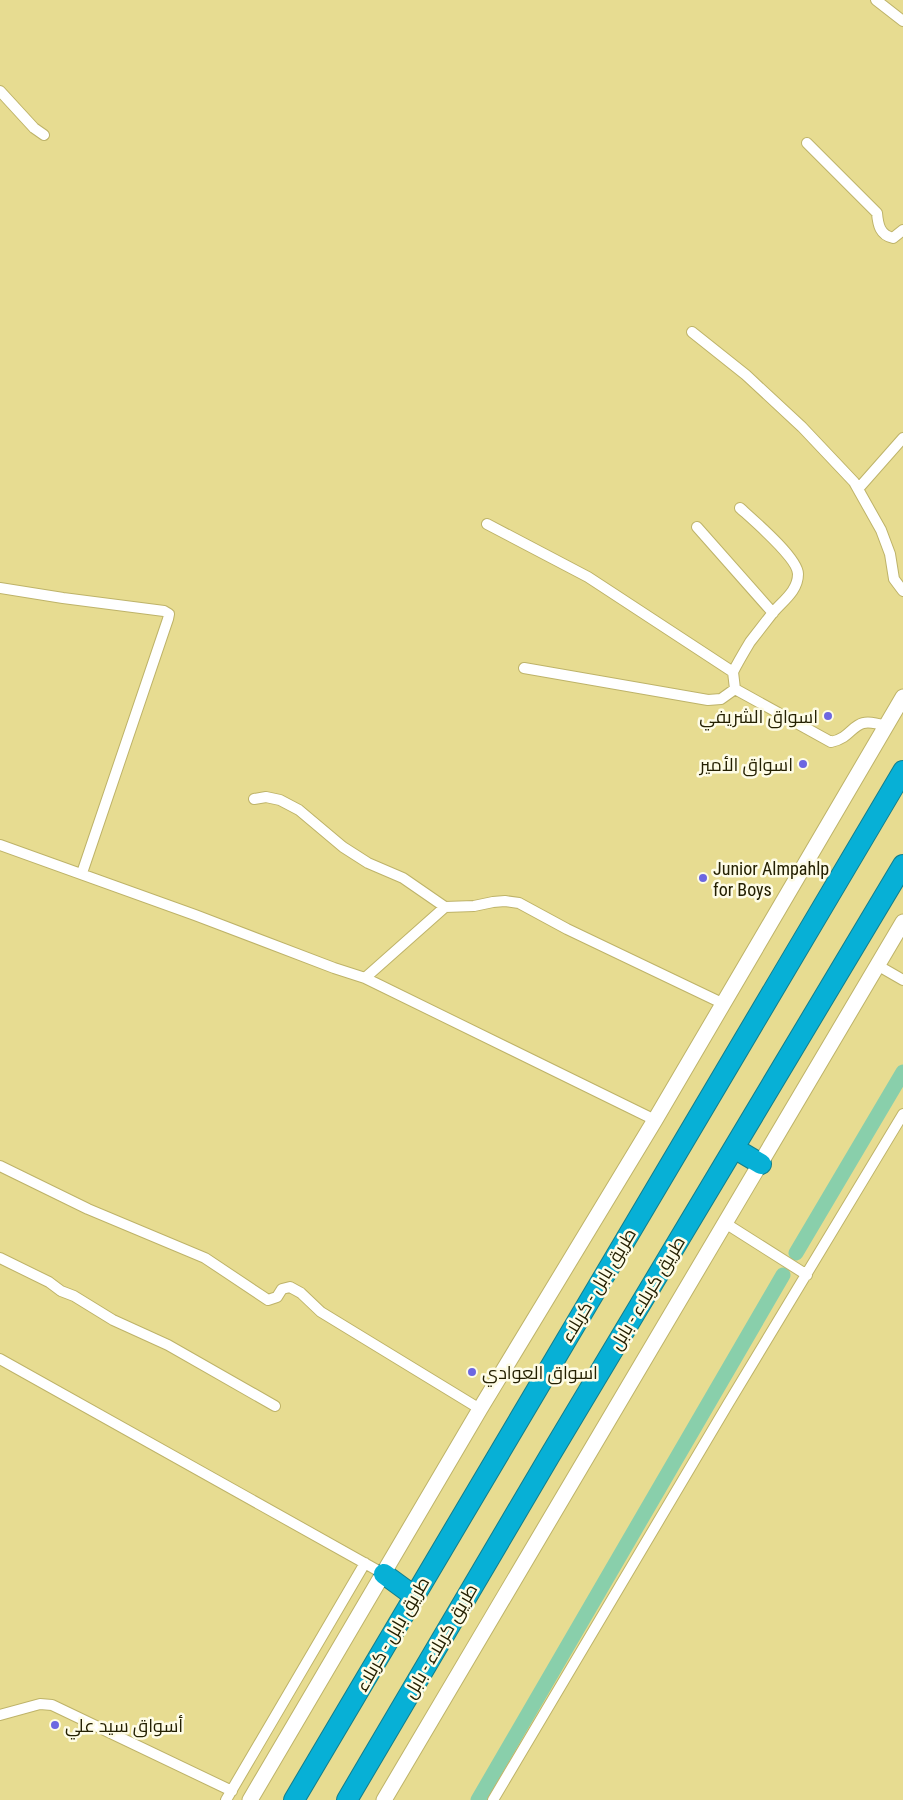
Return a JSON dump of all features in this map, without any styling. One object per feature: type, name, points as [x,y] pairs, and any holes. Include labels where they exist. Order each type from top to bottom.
[{"type":"highway","name":"طريق بابل - كربلاء","points":[[294,1800],[841,878],[903,770]]},
{"type":"highway","name":"طريق كربلاء - بابل","points":[[346,1800],[903,865]]},
{"type":"highway","points":[[734,1148],[761,1164]]},
{"type":"highway","points":[[384,1574],[414,1596]]},
{"type":"main road","points":[[250,1800],[480,1409],[724,1004],[903,697]]},
{"type":"main road","points":[[384,1800],[903,922]]},
{"type":"street","points":[[876,0],[903,20]]},
{"type":"street","points":[[0,91],[34,128],[44,135]]},
{"type":"street","points":[[807,143],[877,213],[879,226],[886,236],[893,238],[901,237]]},
{"type":"street","points":[[692,332],[746,375],[802,427],[854,482],[881,530],[890,554],[894,579],[903,591]]},
{"type":"street","points":[[858,489],[903,438]]},
{"type":"street","points":[[735,689],[733,672],[749,644],[794,588],[798,573],[793,561],[779,544],[740,508]]},
{"type":"street","points":[[487,524],[588,577],[733,672]]},
{"type":"street","points":[[697,527],[772,613]]},
{"type":"street","points":[[0,588],[164,611],[169,614],[82,874]]},
{"type":"street","points":[[524,668],[708,700],[721,699],[735,689]]},
{"type":"street","points":[[735,689],[831,742],[840,740],[858,724],[872,722],[885,726]]},
{"type":"street","points":[[254,799],[266,797],[280,800],[299,810],[343,847],[368,863],[403,878],[445,907],[474,906],[493,902],[519,903],[567,929],[724,1004]]},
{"type":"street","points":[[0,845],[365,978],[655,1120]]},
{"type":"street","points":[[365,978],[445,907]]},
{"type":"street","points":[[878,965],[903,980]]},
{"type":"street","points":[[493,1800],[903,1114]]},
{"type":"street","points":[[0,1166],[88,1209],[204,1258],[268,1300],[276,1296],[282,1289],[290,1287],[301,1293],[321,1312],[480,1409]]},
{"type":"street","points":[[726,1223],[807,1275]]},
{"type":"street","points":[[0,1258],[74,1296],[113,1320],[168,1345],[275,1406]]},
{"type":"street","points":[[0,1358],[384,1574]]},
{"type":"street","points":[[0,1715],[40,1704],[52,1705],[229,1796],[365,1563]]},
{"type":"waterway","points":[[796,1253],[903,1072]]},
{"type":"waterway","points":[[478,1800],[783,1275]]},
{"type":"place","name":"اسواق الشريفي","points":[[828,716]]},
{"type":"place","name":"اسواق الأمير","points":[[803,764]]},
{"type":"place","name":"Junior Almpahlp for Boys","points":[[703,878]]},
{"type":"place","name":"اسواق العوادي","points":[[472,1372]]},
{"type":"place","name":"أسواق سيد علي","points":[[55,1725]]}]
